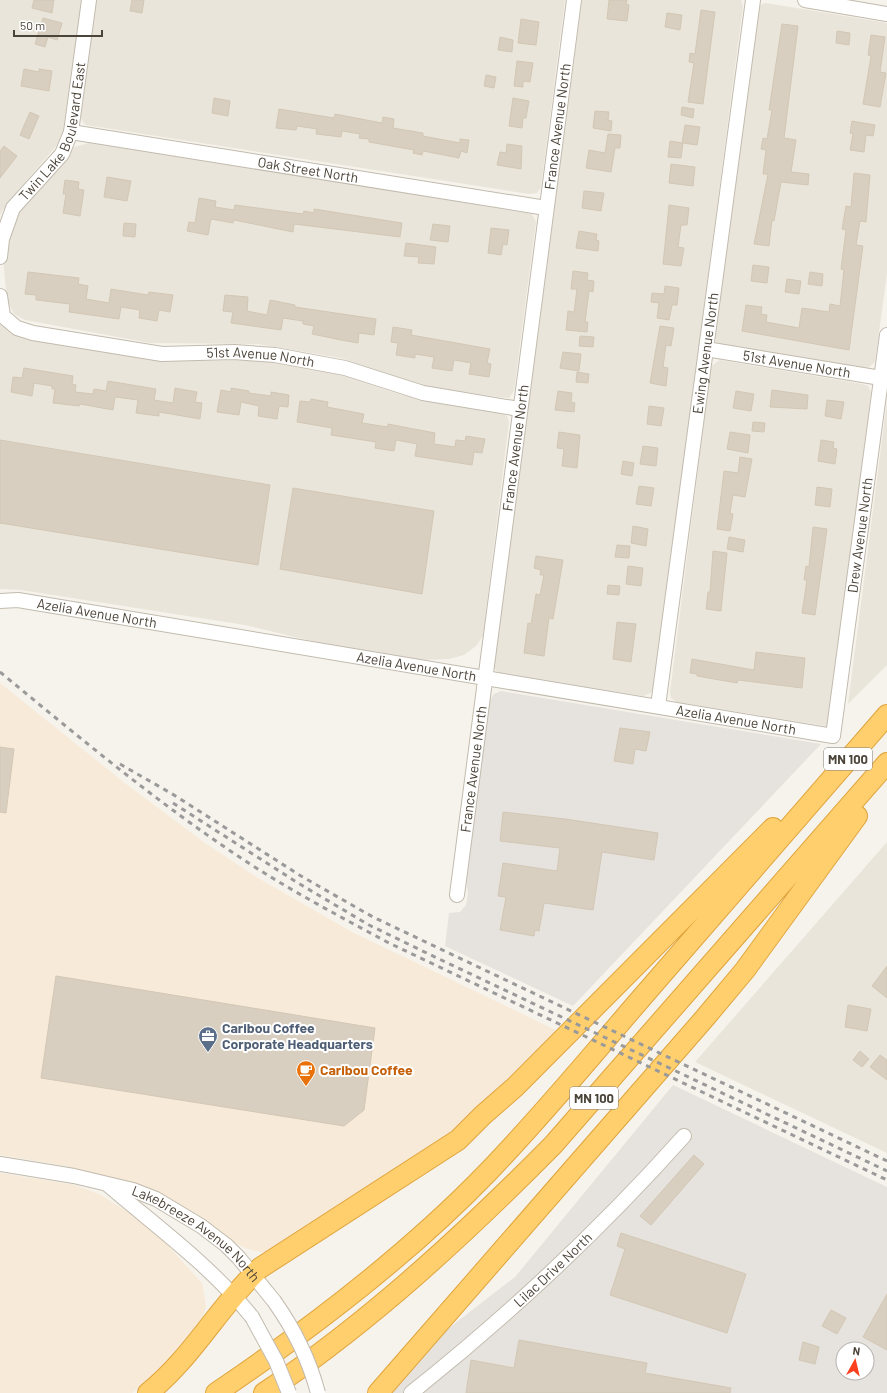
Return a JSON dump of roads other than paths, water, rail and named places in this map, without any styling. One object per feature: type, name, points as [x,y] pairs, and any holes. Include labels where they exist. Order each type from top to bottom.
[{"type":"highway","name":"MN 100","points":[[216,1393],[284,1346],[324,1316],[426,1231],[488,1173],[553,1101],[887,715]]},
{"type":"highway","name":"MN 100","points":[[264,1393],[336,1342],[418,1274],[496,1202],[548,1150],[887,763]]},
{"type":"highway","points":[[378,1393],[729,988],[887,774]]},
{"type":"highway","points":[[148,1393],[185,1358],[234,1295],[253,1274],[282,1253],[311,1236],[458,1140],[515,1087],[771,829],[810,803]]},
{"type":"street","name":"Twin Lake Boulevard East","points":[[0,257],[2,239],[13,208],[62,154],[71,132],[89,0]]},
{"type":"street","name":"France Avenue North","points":[[457,895],[487,678],[519,409],[574,0]]},
{"type":"street","name":"Ewing Avenue North","points":[[658,706],[753,0]]},
{"type":"street","points":[[805,0],[887,14]]},
{"type":"street","name":"Oak Street North","points":[[71,132],[546,208]]},
{"type":"street","name":"51st Avenue North","points":[[0,296],[3,316],[17,328],[32,333],[162,354],[234,352],[275,355],[345,368],[422,393],[519,409]]},
{"type":"street","name":"Drew Avenue North","points":[[833,736],[884,378],[887,335]]},
{"type":"street","name":"51st Avenue North","points":[[706,349],[884,378]]},
{"type":"street","name":"Azelia Avenue North","points":[[0,601],[18,600],[833,736]]},
{"type":"street","name":"Lilac Drive North","points":[[411,1393],[494,1322],[590,1236],[684,1136]]},
{"type":"street","name":"Lakebreeze Avenue North","points":[[0,1164],[74,1176],[133,1190],[175,1209],[202,1226],[226,1245],[253,1274],[274,1301],[294,1332],[318,1393]]},
{"type":"street","name":"Lakebreeze Avenue North","points":[[106,1184],[198,1262],[234,1295]]},
{"type":"street","points":[[234,1295],[252,1317],[276,1361],[289,1393]]},
{"type":"railway","points":[[0,672],[60,722],[183,818],[247,862],[299,894],[389,943],[887,1180]]},
{"type":"railway","points":[[120,764],[174,795],[301,876],[373,917],[887,1161]]},
{"type":"railway","points":[[173,803],[298,883],[369,925],[887,1171]]},
{"type":"place","name":"Caribou Coffee Corporate Headquarters","points":[[208,1053]]},
{"type":"place","name":"Caribou Coffee","points":[[306,1087]]}]
